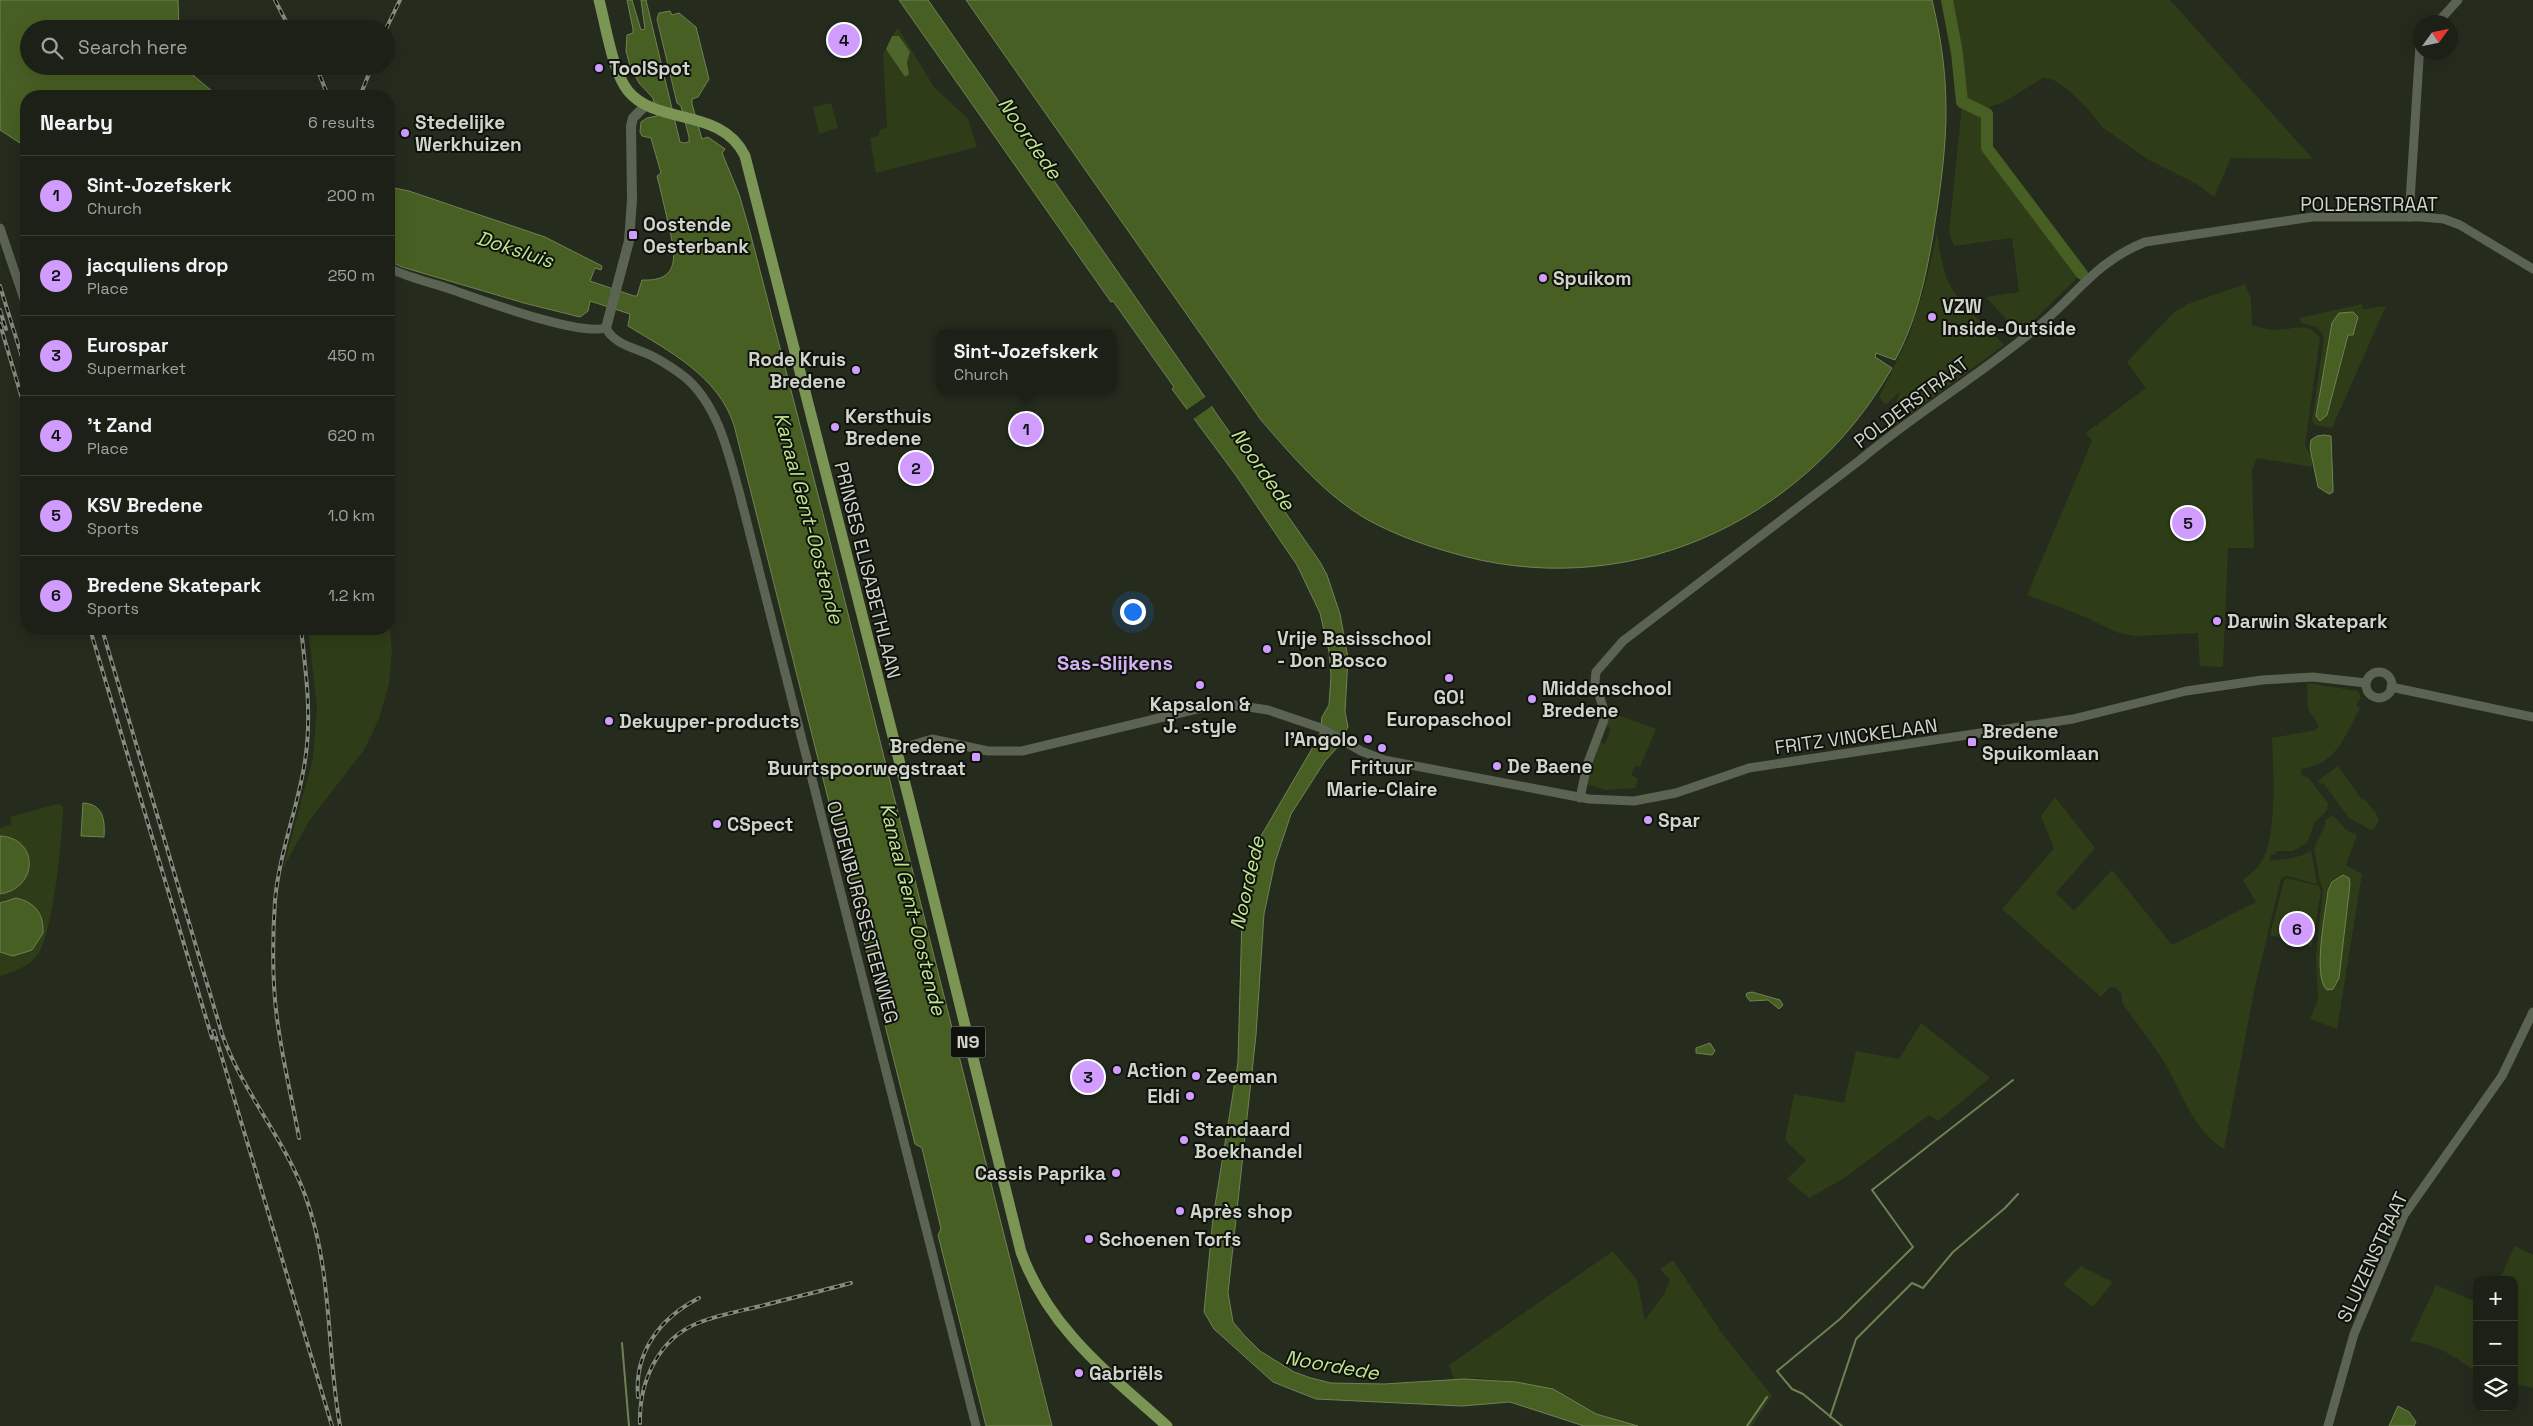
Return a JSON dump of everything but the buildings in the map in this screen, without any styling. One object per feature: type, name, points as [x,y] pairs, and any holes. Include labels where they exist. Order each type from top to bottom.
[{"type":"main road","name":"N9","points":[[599,0],[621,77],[630,93],[649,106]]},
{"type":"main road","name":"PRINSES ELISABETHLAAN","points":[[649,106],[699,120],[719,128],[738,144],[744,156],[1019,1245],[1034,1284],[1058,1321],[1076,1342],[1167,1426]]},
{"type":"main road","points":[[606,328],[610,309],[624,268],[631,224],[631,126],[633,118],[649,106]]},
{"type":"street","points":[[2444,15],[2458,0]]},
{"type":"street","points":[[2409,217],[2419,60]]},
{"type":"street","name":"POLDERSTRAAT","points":[[1580,798],[1587,765],[1603,725],[1602,703],[1596,686],[1596,672],[1624,640],[1888,436],[2020,341],[2041,324],[2101,266],[2121,252],[2145,242],[2302,218],[2434,218],[2452,222],[2533,269]]},
{"type":"street","points":[[0,228],[20,287]]},
{"type":"street","points":[[395,270],[502,306],[564,324],[588,330],[606,328]]},
{"type":"street","name":"OUDENBURGSESTEENWEG","points":[[606,328],[612,338],[669,366],[694,386],[707,404],[725,444],[850,933],[867,988],[976,1426]]},
{"type":"street","points":[[2381,672],[2389,677],[2391,687],[2387,695],[2378,697],[2369,692],[2366,683],[2371,675],[2381,672]]},
{"type":"street","name":"FRITZ VINCKELAAN","points":[[895,750],[932,740],[940,740],[988,751],[1022,751],[1185,711],[1228,705],[1268,710],[1321,728],[1373,756],[1395,762],[1580,798],[1618,802],[1660,797],[1695,788],[1749,768],[2073,719],[2155,698],[2216,686],[2262,680],[2313,677],[2366,683]]},
{"type":"street","points":[[2391,687],[2533,717]]},
{"type":"street","name":"SLUIZENSTRAAT","points":[[2328,1426],[2354,1334],[2404,1215],[2502,1076],[2533,1012]]},
{"type":"shaded area","points":[[1949,0],[2170,0],[2313,159],[2231,158],[2214,197],[2197,184],[2147,159],[2102,127],[2088,109],[2067,89],[2052,79],[2043,78],[2004,102],[1987,108],[1964,98]]},
{"type":"shaded area","points":[[898,28],[934,87],[968,119],[977,147],[876,173],[870,138],[879,136],[879,131],[887,127],[883,54],[886,49],[905,77],[909,69],[900,36],[892,36]]},
{"type":"shaded area","points":[[892,36],[899,36],[910,52],[907,62],[909,74],[905,77],[886,49]]},
{"type":"shaded area","points":[[831,103],[838,128],[819,134],[813,107]]},
{"type":"shaded area","points":[[1962,105],[1986,114],[1985,148],[2081,274],[2036,318],[2018,332],[1986,297],[2019,292],[2012,238],[1954,246],[1949,233]]},
{"type":"shaded area","points":[[1937,233],[1943,268],[1951,287],[1969,310],[2004,345],[1893,427],[1889,422],[1900,391],[1886,405],[1879,397],[1909,336],[1925,285]]},
{"type":"shaded area","points":[[2245,284],[2251,299],[2252,325],[2273,330],[2305,328],[2320,338],[2305,445],[2312,458],[2312,467],[2257,458],[2252,470],[2254,548],[2228,548],[2223,667],[2200,666],[2198,633],[2136,636],[2119,633],[2078,614],[2027,595],[2092,441],[2086,433],[2096,425],[2097,427],[2099,423],[2146,388],[2127,362],[2174,312],[2188,304]]},
{"type":"shaded area","points":[[2362,304],[2363,309],[2386,306],[2332,428],[2315,425],[2312,421],[2324,337],[2317,327],[2301,323],[2299,318]],"holes":[[[2358,322],[2353,335],[2348,335],[2327,415],[2316,416],[2329,341]]]},
{"type":"shaded area","points":[[309,635],[390,635],[392,651],[389,684],[379,719],[364,750],[309,821],[283,868],[313,758],[317,707]]},
{"type":"shaded area","points":[[2307,683],[2358,691],[2361,698],[2356,705],[2360,708],[2338,748],[2323,761],[2301,769],[2302,776],[2308,777],[2328,803],[2327,810],[2315,822],[2307,843],[2293,851],[2276,851],[2276,854],[2270,855],[2270,861],[2297,857],[2311,850],[2317,884],[2287,876],[2281,879],[2254,991],[2224,1149],[2203,1131],[2195,1119],[2161,1057],[2122,1003],[2122,994],[2115,987],[2109,988],[2101,997],[2002,909],[2054,848],[2041,816],[2055,797],[2095,848],[2056,893],[2074,911],[2112,870],[2172,945],[2256,902],[2243,880],[2260,864],[2270,839],[2273,803],[2272,738],[2316,730],[2319,726],[2308,709]]},
{"type":"shaded area","points":[[1610,707],[1615,707],[1613,713],[1656,729],[1640,767],[1635,766],[1631,775],[1638,779],[1635,788],[1606,790],[1586,784],[1600,742],[1605,744],[1611,729],[1606,726]]},
{"type":"shaded area","points":[[2338,766],[2362,800],[2364,799],[2376,813],[2379,821],[2374,829],[2371,830],[2349,818],[2323,783],[2320,784],[2318,781]]},
{"type":"shaded area","points":[[57,804],[63,806],[61,838],[53,904],[44,942],[39,953],[31,962],[0,976],[0,952],[4,954],[43,933],[40,914],[6,899],[0,903],[0,894],[18,888],[25,880],[12,838],[0,836],[0,828],[12,824],[10,817]]},
{"type":"shaded area","points":[[2333,815],[2346,830],[2357,835],[2346,865],[2362,874],[2337,1029],[2310,1019],[2318,1000],[2316,956],[2323,890],[2314,848],[2326,823],[2324,821]]},
{"type":"shaded area","points":[[2287,878],[2319,886],[2321,891],[2312,946],[2270,935],[2284,880]]},
{"type":"shaded area","points":[[1921,1023],[1990,1078],[1938,1121],[1929,1115],[1843,1179],[1809,1198],[1787,1179],[1806,1160],[1785,1140],[1794,1094],[1844,1103],[1856,1051],[1899,1059]]},
{"type":"shaded area","points":[[2515,1246],[2533,1255],[2533,1388],[2518,1385],[2518,1276],[2501,1276]]},
{"type":"shaded area","points":[[1613,1251],[1637,1280],[1645,1320],[1664,1294],[1670,1280],[1660,1269],[1673,1260],[1721,1332],[1772,1396],[1752,1426],[1638,1426],[1596,1414],[1553,1389],[1479,1378],[1454,1379],[1449,1365]]},
{"type":"shaded area","points":[[2081,1266],[2113,1282],[2093,1307],[2063,1284]]},
{"type":"shaded area","points":[[2436,1285],[2473,1300],[2473,1370],[2446,1352],[2410,1341]]},
{"type":"water","points":[[0,0],[178,0],[179,20],[20,20],[20,75],[193,75],[211,90],[20,90],[20,143],[0,130]]},
{"type":"water","points":[[627,0],[632,0],[641,30],[645,29],[641,0],[646,0],[680,142],[684,143],[689,142],[689,137],[681,106],[677,103],[657,19],[659,13],[670,11],[672,15],[679,13],[696,27],[709,79],[698,97],[692,99],[692,104],[702,139],[708,137],[725,149],[722,153],[739,194],[750,232],[823,514],[1052,1426],[986,1426],[938,1235],[941,1229],[922,1148],[915,1144],[734,425],[727,408],[716,392],[690,367],[660,345],[628,326],[630,314],[590,301],[588,311],[580,317],[524,303],[395,264],[395,188],[409,191],[545,237],[602,266],[601,270],[595,268],[590,281],[634,296],[637,296],[642,280],[665,276],[673,262],[673,253],[657,176],[661,173],[651,138],[642,136],[640,132],[641,122],[647,118],[657,116],[653,98],[639,83],[630,66],[626,51],[627,35],[633,33]]},
{"type":"water","points":[[899,0],[928,0],[1320,562],[1327,575],[1340,614],[1348,658],[1345,712],[1348,727],[1336,749],[1325,761],[1291,814],[1275,862],[1264,914],[1256,1035],[1228,1293],[1233,1322],[1260,1351],[1294,1372],[1311,1378],[1331,1383],[1384,1384],[1464,1379],[1516,1382],[1553,1389],[1596,1414],[1638,1426],[1584,1426],[1510,1402],[1462,1406],[1316,1399],[1273,1382],[1214,1329],[1204,1312],[1213,1218],[1238,1062],[1242,917],[1252,859],[1261,836],[1320,734],[1322,717],[1329,705],[1331,675],[1329,652],[1320,613],[1297,565],[1235,474],[1172,389],[1174,387],[1113,301],[1111,302]]},
{"type":"water","name":"Spuikom","points":[[966,0],[1932,0],[1943,63],[1946,120],[1941,178],[1932,241],[1914,318],[1895,360],[1876,353],[1875,357],[1892,368],[1855,423],[1810,470],[1759,509],[1703,538],[1643,558],[1580,568],[1515,566],[1428,546],[1378,525],[1352,510],[1310,474],[1261,420]]},
{"type":"water","points":[[2353,312],[2358,317],[2353,335],[2348,335],[2327,415],[2320,421],[2316,416],[2332,323],[2339,313]]},
{"type":"water","points":[[2317,436],[2331,436],[2333,492],[2329,494],[2318,487],[2310,448],[2311,440]]},
{"type":"water","points":[[83,803],[95,806],[102,814],[104,837],[81,836]]},
{"type":"water","points":[[0,836],[13,839],[22,845],[27,854],[29,864],[27,874],[22,883],[13,890],[0,894]]},
{"type":"water","points":[[2343,875],[2349,878],[2350,884],[2339,978],[2333,989],[2327,990],[2323,983],[2320,958],[2328,891],[2332,882]]},
{"type":"water","points":[[16,898],[28,902],[37,910],[42,920],[43,933],[32,950],[13,956],[0,952],[0,903]]},
{"type":"water","points":[[1752,992],[1780,1000],[1783,1005],[1779,1009],[1768,1000],[1750,1001],[1746,996],[1747,993]]},
{"type":"water","points":[[1710,1043],[1715,1051],[1712,1055],[1696,1053],[1696,1048]]},
{"type":"water","points":[[2398,1406],[2409,1412],[2416,1422],[2414,1426],[2389,1426]]},
{"type":"pier","points":[[1207,396],[1213,405],[1192,420],[1185,411]]},
{"type":"waterway","points":[[1947,0],[1957,53],[1962,102],[1987,114],[1987,148],[2082,274]]},
{"type":"waterway","points":[[1842,1426],[1803,1394],[1792,1389],[1777,1371],[1840,1319],[1913,1247],[1872,1190],[2013,1080]]},
{"type":"waterway","points":[[1830,1417],[1856,1339],[1912,1283],[1923,1288],[1953,1252],[2005,1208],[2018,1194]]},
{"type":"waterway","points":[[622,1343],[629,1426]]},
{"type":"waterway","points":[[1747,1426],[1767,1397]]},
{"type":"railway","points":[[275,0],[285,20]]},
{"type":"railway","points":[[390,20],[400,0]]},
{"type":"railway","points":[[320,75],[326,90]]},
{"type":"railway","points":[[362,90],[368,75]]},
{"type":"railway","points":[[0,286],[20,351]]},
{"type":"railway","points":[[0,310],[6,329]]},
{"type":"railway","points":[[0,324],[20,392]]},
{"type":"railway","points":[[92,635],[212,1038]]},
{"type":"railway","points":[[104,635],[222,1034],[240,1075],[296,1174],[314,1224],[325,1281],[340,1426]]},
{"type":"railway","points":[[299,1138],[277,1021],[273,952],[277,883],[302,779],[307,744],[308,695],[302,635]]},
{"type":"railway","points":[[214,1031],[332,1426]]},
{"type":"railway","points":[[640,1423],[643,1392],[647,1378],[662,1351],[684,1330],[721,1315],[851,1283]]},
{"type":"railway","points":[[638,1397],[640,1365],[652,1338],[672,1316],[699,1298]]},
{"type":"place","name":"'t Zand","points":[[844,40]]},
{"type":"place","name":"ToolSpot","points":[[599,68]]},
{"type":"place","name":"Stedelijke Werkhuizen","points":[[405,133]]},
{"type":"place","name":"Oostende Oesterbank","points":[[633,235]]},
{"type":"place","name":"Spuikom","points":[[1543,278]]},
{"type":"place","name":"VZW Inside-Outside","points":[[1932,317]]},
{"type":"place","name":"Rode Kruis Bredene","points":[[856,370]]},
{"type":"place","name":"Kersthuis Bredene","points":[[835,427]]},
{"type":"place","name":"Sint-Jozefskerk","points":[[1026,429]]},
{"type":"place","name":"jacquliens drop","points":[[916,468]]},
{"type":"place","name":"KSV Bredene","points":[[2188,523]]},
{"type":"place","name":"Darwin Skatepark","points":[[2217,621]]},
{"type":"place","name":"Vrije Basisschool - Don Bosco","points":[[1267,649]]},
{"type":"place","name":"GO! Europaschool","points":[[1449,678]]},
{"type":"place","name":"Kapsalon & J. -style","points":[[1200,685]]},
{"type":"place","name":"Middenschool Bredene","points":[[1532,699]]},
{"type":"place","name":"Dekuyper-products","points":[[609,721]]},
{"type":"place","name":"l'Angolo","points":[[1368,739]]},
{"type":"place","name":"Bredene Spuikomlaan","points":[[1972,742]]},
{"type":"place","name":"Frituur Marie-Claire","points":[[1382,748]]},
{"type":"place","name":"Bredene Buurtspoorwegstraat","points":[[976,757]]},
{"type":"place","name":"De Baene","points":[[1497,766]]},
{"type":"place","name":"Spar","points":[[1648,820]]},
{"type":"place","name":"CSpect","points":[[717,824]]},
{"type":"place","name":"Bredene Skatepark","points":[[2297,929]]},
{"type":"place","name":"Action","points":[[1117,1070]]},
{"type":"place","name":"Zeeman","points":[[1196,1076]]},
{"type":"place","name":"Eurospar","points":[[1088,1077]]},
{"type":"place","name":"Eldi","points":[[1190,1096]]},
{"type":"place","name":"Standaard Boekhandel","points":[[1184,1140]]},
{"type":"place","name":"Cassis Paprika","points":[[1116,1173]]},
{"type":"place","name":"Après shop","points":[[1180,1211]]},
{"type":"place","name":"Schoenen Torfs","points":[[1089,1239]]},
{"type":"place","name":"Gabriëls","points":[[1079,1373]]},
{"type":"district","name":"Sas-Slijkens","points":[[1115,663]]},
{"type":"water label","name":"Noordede","points":[[1030,138]]},
{"type":"water label","name":"Doksluis","points":[[515,249]]},
{"type":"water label","name":"Noordede","points":[[1263,469]]},
{"type":"water label","name":"Kanaal Gent-Oostende","points":[[809,518]]},
{"type":"water label","name":"Noordede","points":[[1247,883]]},
{"type":"water label","name":"Kanaal Gent-Oostende","points":[[913,909]]},
{"type":"water label","name":"Noordede","points":[[1332,1365]]}]
